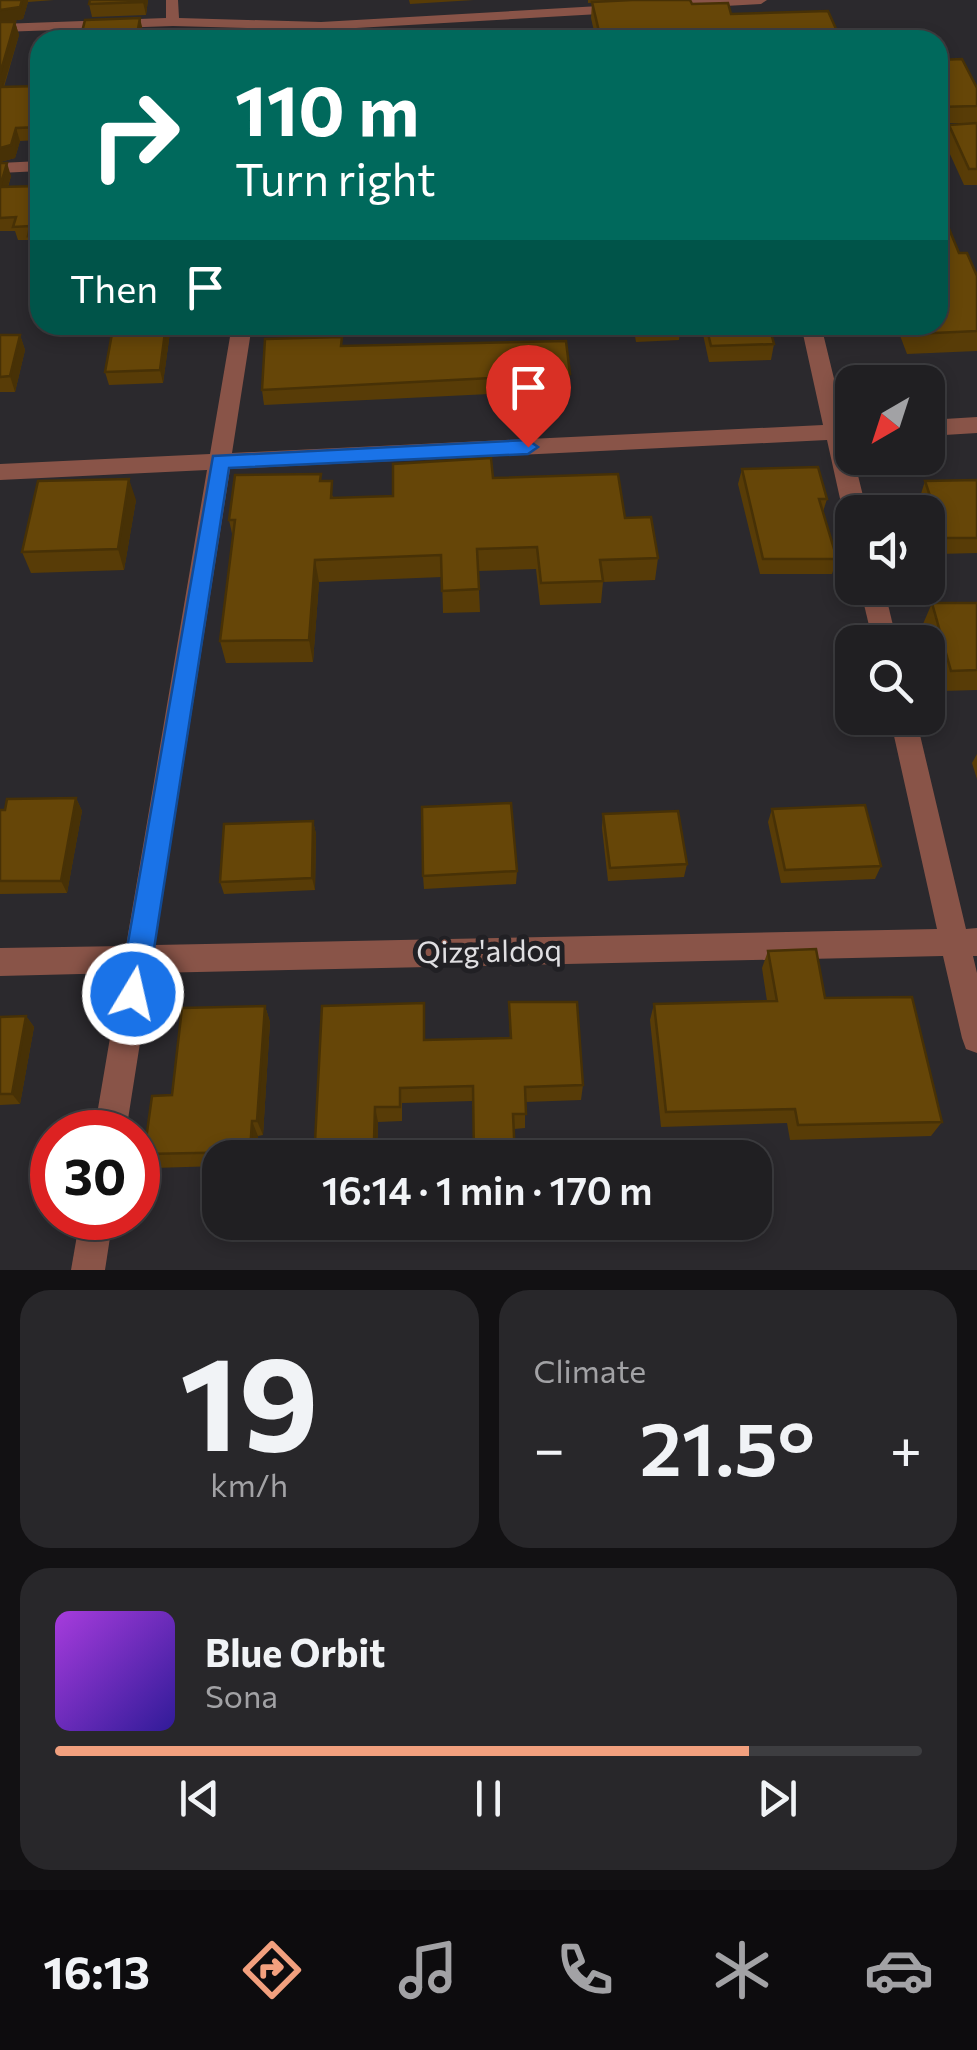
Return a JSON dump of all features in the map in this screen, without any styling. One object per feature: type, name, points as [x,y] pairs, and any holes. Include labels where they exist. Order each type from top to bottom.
[{"type":"street","points":[[948,132],[977,131]]},
{"type":"street","points":[[0,168],[30,166]]},
{"type":"street","points":[[114,1110],[240,335]]},
{"type":"street","points":[[815,335],[835,402]]},
{"type":"street","points":[[945,427],[977,425]]},
{"type":"street","points":[[0,472],[835,432]]},
{"type":"street","points":[[907,735],[966,942],[977,1038]]},
{"type":"street","name":"Qizg'aldoq","points":[[0,962],[966,942]]},
{"type":"street","points":[[88,1270],[93,1240]]},
{"type":"lane","points":[[172,0],[173,22]]},
{"type":"lane","points":[[646,7],[761,0]]},
{"type":"lane","points":[[0,28],[173,22],[321,26],[627,8]]},
{"type":"building","points":[[0,0],[22,0],[20,7],[0,10]]},
{"type":"building","points":[[90,0],[143,0],[143,2],[89,4]]},
{"type":"building","points":[[592,2],[728,3],[731,14],[828,11],[837,30],[599,30]]},
{"type":"building","points":[[140,18],[138,30],[82,30],[85,20]]},
{"type":"building","points":[[0,22],[15,22],[0,74]]},
{"type":"building","points":[[962,59],[977,88],[977,106],[948,107],[948,60]]},
{"type":"building","points":[[30,86],[30,127],[16,128],[11,145],[0,148],[0,87]]},
{"type":"building","points":[[977,123],[977,169],[969,169],[949,125]]},
{"type":"building","points":[[0,163],[7,163],[0,187]]},
{"type":"building","points":[[30,186],[30,226],[13,227],[16,217],[0,218],[0,187]]},
{"type":"building","points":[[948,226],[959,253],[967,253],[977,276],[977,331],[948,332]]},
{"type":"building","points":[[0,335],[20,335],[10,376],[0,377]]},
{"type":"building","points":[[112,335],[165,335],[160,370],[105,372]]},
{"type":"building","points":[[708,335],[772,335],[774,344],[711,346]]},
{"type":"building","points":[[342,337],[341,346],[566,341],[570,374],[262,390],[265,339]]},
{"type":"building","points":[[491,458],[493,478],[618,474],[625,518],[651,517],[658,558],[600,560],[603,581],[541,583],[537,547],[477,549],[479,589],[442,591],[441,555],[315,560],[309,640],[220,641],[235,520],[229,520],[235,475],[321,474],[320,481],[332,481],[331,498],[393,496],[393,464]]},
{"type":"building","points":[[818,467],[827,499],[819,499],[835,559],[763,559],[742,469]]},
{"type":"building","points":[[129,479],[118,549],[22,552],[38,481]]},
{"type":"building","points":[[977,480],[977,538],[945,538],[945,495],[930,495],[925,481]]},
{"type":"building","points":[[977,603],[977,670],[951,671],[945,650],[945,625],[938,625],[933,605]]},
{"type":"building","points":[[76,798],[61,881],[0,881],[0,810],[5,810],[7,799]]},
{"type":"building","points":[[511,803],[517,871],[423,876],[422,807]]},
{"type":"building","points":[[865,805],[881,866],[785,870],[772,809]]},
{"type":"building","points":[[678,811],[687,864],[610,868],[603,814]]},
{"type":"building","points":[[313,821],[312,878],[220,882],[224,824]]},
{"type":"building","points":[[816,949],[825,998],[912,997],[942,1122],[798,1125],[795,1109],[666,1112],[654,1004],[777,1001],[768,951]]},
{"type":"building","points":[[509,1002],[577,1002],[583,1085],[525,1087],[526,1114],[513,1114],[514,1140],[474,1140],[473,1086],[400,1088],[400,1107],[375,1107],[374,1140],[315,1140],[322,1006],[424,1003],[424,1040],[511,1038]]},
{"type":"building","points":[[265,1006],[257,1121],[252,1121],[251,1140],[202,1140],[202,1153],[160,1154],[160,1110],[150,1110],[152,1096],[172,1095],[182,1008]]},
{"type":"building","points":[[26,1016],[12,1094],[0,1094],[0,1017]]},
{"type":"route","points":[[133,994],[220,461],[528,447]]}]
